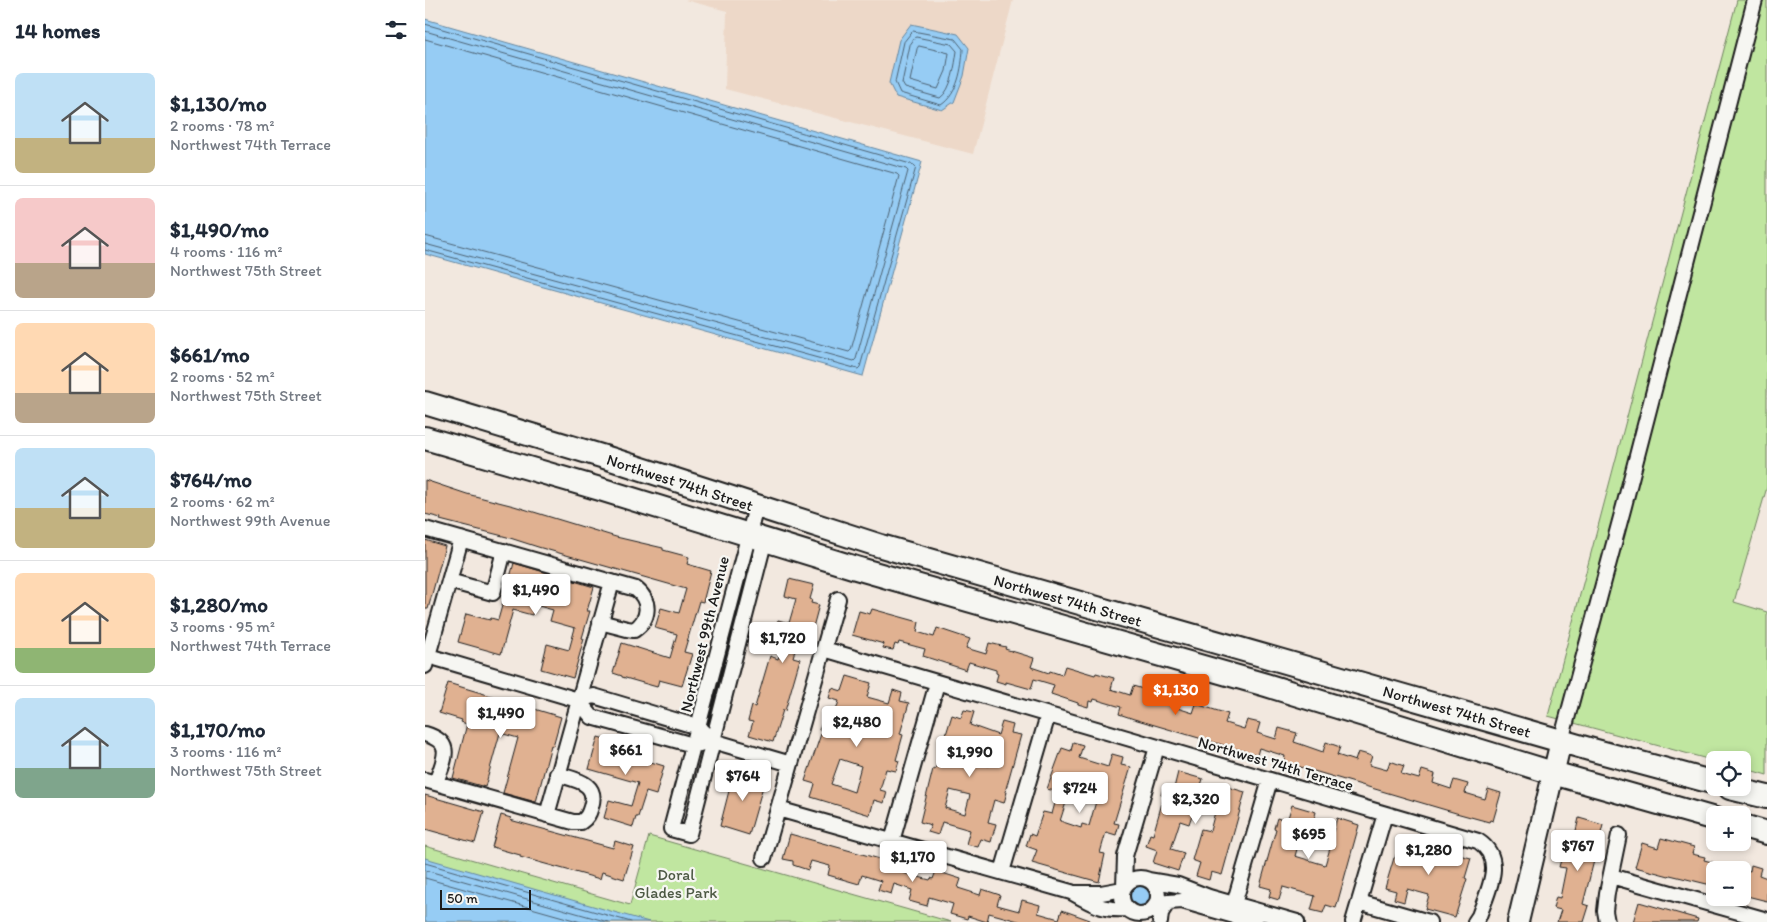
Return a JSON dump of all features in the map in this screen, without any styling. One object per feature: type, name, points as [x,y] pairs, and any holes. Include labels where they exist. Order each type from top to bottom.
[{"type":"main road","name":"Northwest 74th Street","points":[[425,403],[881,546],[1561,741],[1706,781]]},
{"type":"main road","name":"Northwest 74th Street","points":[[425,438],[856,568],[1266,685],[1553,773],[1706,816]]},
{"type":"main road","points":[[1751,794],[1767,798]]},
{"type":"main road","points":[[1751,828],[1767,833]]},
{"type":"street","points":[[1518,922],[1561,741],[1755,0]]},
{"type":"street","name":"Northwest 99th Avenue","points":[[756,507],[756,537],[713,741],[689,834],[671,829],[698,727],[756,537]]},
{"type":"street","points":[[425,529],[636,589],[647,602],[643,621],[634,630],[627,630],[600,622]]},
{"type":"street","points":[[461,539],[426,659],[578,700],[595,696],[698,727],[713,741],[791,764]]},
{"type":"street","points":[[449,581],[493,593],[504,551]]},
{"type":"street","points":[[547,815],[611,582]]},
{"type":"street","points":[[765,858],[838,599]]},
{"type":"street","name":"Northwest 74th Terrace","points":[[824,649],[1477,841],[1486,846],[1494,862],[1493,872],[1479,916],[1475,922]]},
{"type":"street","points":[[892,841],[937,683]]},
{"type":"street","points":[[578,700],[592,717],[693,745],[713,741]]},
{"type":"street","points":[[606,721],[603,710],[611,701]]},
{"type":"street","points":[[1002,872],[1048,715]]},
{"type":"street","points":[[425,734],[442,741],[445,755],[431,782],[573,822],[581,822],[589,813],[593,803],[593,794],[590,788],[583,782],[557,774]]},
{"type":"street","points":[[1136,915],[1122,899],[1124,864],[1157,747]]},
{"type":"street","points":[[1234,904],[1270,780]]},
{"type":"street","points":[[778,809],[1071,892],[1092,904],[1111,910],[1136,915],[1148,912],[1162,903],[1182,901],[1255,922]]},
{"type":"street","points":[[1353,922],[1385,814]]},
{"type":"street","points":[[1607,922],[1605,911],[1619,835]]},
{"type":"street","points":[[1128,846],[1135,867],[1155,888],[1162,903],[1160,922]]},
{"type":"street","points":[[1611,876],[1767,920]]},
{"type":"street","points":[[1071,892],[1101,893],[1124,888],[1131,880],[1145,879],[1178,885],[1209,897],[1297,922]]},
{"type":"street","points":[[1359,902],[1429,922]]},
{"type":"shaded area","points":[[685,0],[1013,0],[973,154],[725,89],[727,11]]},
{"type":"green space","points":[[1737,0],[1767,0],[1767,487],[1734,602],[1767,612],[1767,775],[1751,770],[1751,751],[1706,751],[1706,759],[1548,716]]},
{"type":"green space","name":"Doral Glades Park","points":[[649,836],[951,922],[425,922],[425,846],[630,905]]},
{"type":"water","points":[[425,19],[922,162],[863,376],[425,254]]},
{"type":"water","points":[[911,24],[958,34],[969,48],[964,76],[954,102],[942,110],[896,97],[889,83],[899,40]]},
{"type":"water","points":[[425,858],[649,922],[425,922]]},
{"type":"water","points":[[1140,884],[1148,887],[1151,895],[1148,903],[1140,906],[1132,903],[1129,895],[1132,887]]},
{"type":"building","points":[[425,480],[616,537],[663,548],[663,550],[689,557],[687,564],[711,571],[703,602],[699,601],[684,652],[692,654],[682,686],[659,680],[657,687],[613,673],[622,643],[670,658],[677,634],[655,628],[661,608],[679,613],[686,589],[507,537],[440,520],[441,518],[425,514]]},
{"type":"building","points":[[425,540],[445,546],[428,609],[425,609]]},
{"type":"building","points":[[514,563],[594,587],[587,611],[590,611],[582,638],[584,639],[573,678],[541,669],[547,644],[569,650],[575,628],[550,621],[553,610],[535,605],[532,615],[513,610],[501,654],[458,642],[466,614],[498,620]]},
{"type":"building","points":[[789,579],[814,585],[810,599],[812,600],[811,603],[819,605],[812,631],[801,630],[793,657],[800,659],[785,711],[783,710],[773,742],[749,735],[753,722],[748,721],[752,706],[755,707],[770,656],[778,659],[784,640],[773,637],[778,620],[789,623],[796,599],[785,596]]},
{"type":"building","points":[[872,609],[919,622],[917,632],[934,637],[937,628],[970,639],[966,648],[986,654],[989,643],[1006,647],[1005,649],[1034,658],[1031,667],[1049,673],[1050,671],[1062,675],[1065,666],[1095,675],[1096,673],[1114,678],[1111,689],[1130,695],[1133,686],[1177,699],[1174,707],[1193,713],[1196,704],[1228,714],[1225,723],[1244,729],[1247,720],[1260,723],[1257,733],[1276,739],[1279,728],[1297,733],[1294,742],[1323,752],[1326,742],[1340,747],[1337,755],[1355,761],[1358,752],[1372,756],[1369,765],[1387,770],[1390,761],[1404,766],[1401,774],[1419,779],[1422,770],[1435,774],[1433,783],[1451,789],[1454,780],[1468,784],[1465,793],[1485,799],[1488,789],[1501,793],[1493,821],[1490,820],[1489,822],[1456,813],[1297,766],[1296,769],[1282,767],[1285,756],[1259,748],[1257,755],[1134,719],[1119,714],[1121,707],[1094,699],[1093,702],[1089,701],[1088,707],[1078,704],[1051,694],[1054,685],[1034,679],[1031,689],[1006,682],[1006,684],[996,681],[998,674],[996,670],[969,662],[966,670],[923,656],[925,649],[899,642],[898,645],[895,644],[893,650],[883,648],[884,644],[852,635],[859,611],[870,614]]},
{"type":"building","points":[[847,676],[871,683],[867,697],[889,703],[893,690],[902,693],[900,701],[909,703],[900,734],[903,735],[896,760],[899,761],[896,771],[886,769],[880,790],[887,792],[884,803],[874,800],[870,815],[811,797],[815,784],[805,781],[822,731],[819,730],[823,720],[832,723],[839,701],[829,698],[832,688],[842,691]],"holes":[[[863,710],[885,717],[880,734],[858,728]],[[840,759],[861,766],[854,792],[831,784]]]},
{"type":"building","points":[[448,683],[561,717],[553,746],[551,745],[536,802],[503,793],[518,738],[500,733],[485,787],[453,778],[467,724],[461,722],[462,720],[439,713]]},
{"type":"building","points":[[964,710],[974,712],[970,725],[998,735],[1002,722],[1013,725],[1011,733],[1021,735],[1005,792],[1007,792],[1004,803],[994,800],[988,822],[996,824],[991,842],[981,839],[978,847],[966,844],[970,830],[942,822],[938,835],[928,832],[931,825],[920,822],[933,769],[935,770],[952,715],[961,718]],"holes":[[[977,743],[994,747],[989,766],[971,761]],[[950,790],[970,795],[965,814],[945,808]]]},
{"type":"building","points":[[598,737],[644,750],[641,759],[664,766],[656,795],[646,792],[633,827],[604,818],[609,800],[631,806],[638,783],[589,769]]},
{"type":"building","points":[[1073,742],[1083,745],[1079,758],[1108,767],[1112,754],[1123,757],[1121,765],[1131,767],[1114,823],[1119,824],[1116,835],[1106,832],[1100,853],[1105,854],[1099,882],[1032,863],[1037,850],[1026,846],[1030,834],[1035,836],[1043,812],[1052,814],[1058,792],[1047,789],[1062,748],[1071,751]],"holes":[[[1070,790],[1097,798],[1089,826],[1082,824],[1081,828],[1060,821]]]},
{"type":"building","points":[[740,768],[766,776],[749,835],[720,826],[732,779],[737,780]]},
{"type":"building","points":[[1178,772],[1203,779],[1199,791],[1217,796],[1221,785],[1245,792],[1222,875],[1211,872],[1209,880],[1196,876],[1200,863],[1192,860],[1201,829],[1210,831],[1215,812],[1195,806],[1189,824],[1180,821],[1171,849],[1184,853],[1178,871],[1153,863],[1157,850],[1146,846],[1150,834],[1153,835],[1164,796],[1161,795],[1164,785],[1174,788]]},
{"type":"building","points":[[425,795],[484,812],[475,843],[425,829]]},
{"type":"building","points":[[1292,805],[1316,812],[1311,831],[1303,828],[1295,856],[1325,865],[1331,845],[1322,843],[1326,830],[1333,832],[1337,818],[1359,825],[1336,908],[1326,905],[1323,913],[1311,910],[1315,896],[1283,887],[1279,900],[1269,897],[1271,889],[1260,886],[1276,829],[1274,828],[1277,818],[1287,821]]},
{"type":"building","points":[[501,815],[511,818],[510,820],[613,848],[615,841],[634,847],[624,879],[602,872],[600,879],[520,857],[520,855],[492,847]]},
{"type":"building","points":[[1579,818],[1603,825],[1583,904],[1589,906],[1584,922],[1557,922],[1561,910],[1553,908],[1556,897],[1560,898],[1566,868],[1559,867],[1566,841],[1573,843]]},
{"type":"building","points":[[790,834],[905,866],[903,873],[930,880],[931,878],[933,879],[936,871],[961,879],[958,888],[980,895],[982,889],[1000,895],[997,905],[1019,911],[1022,900],[1040,905],[1038,913],[1059,919],[1062,910],[1090,920],[1090,922],[1022,922],[989,913],[987,922],[968,916],[967,919],[950,914],[953,904],[929,897],[927,906],[909,901],[912,890],[894,884],[891,894],[878,890],[881,881],[862,875],[859,884],[828,875],[830,866],[811,861],[808,870],[793,865],[793,861],[783,859]]},
{"type":"building","points":[[1402,837],[1442,851],[1471,858],[1465,878],[1467,879],[1455,917],[1425,909],[1429,895],[1407,889],[1404,902],[1394,899],[1396,891],[1385,888]]},
{"type":"building","points":[[1661,838],[1694,847],[1692,854],[1705,857],[1704,860],[1708,861],[1706,861],[1706,884],[1635,867],[1642,843],[1658,848]]},
{"type":"building","points":[[1751,865],[1761,868],[1759,875],[1767,878],[1767,901],[1751,897]]},
{"type":"building","points":[[1639,902],[1698,919],[1697,922],[1633,922]]}]
